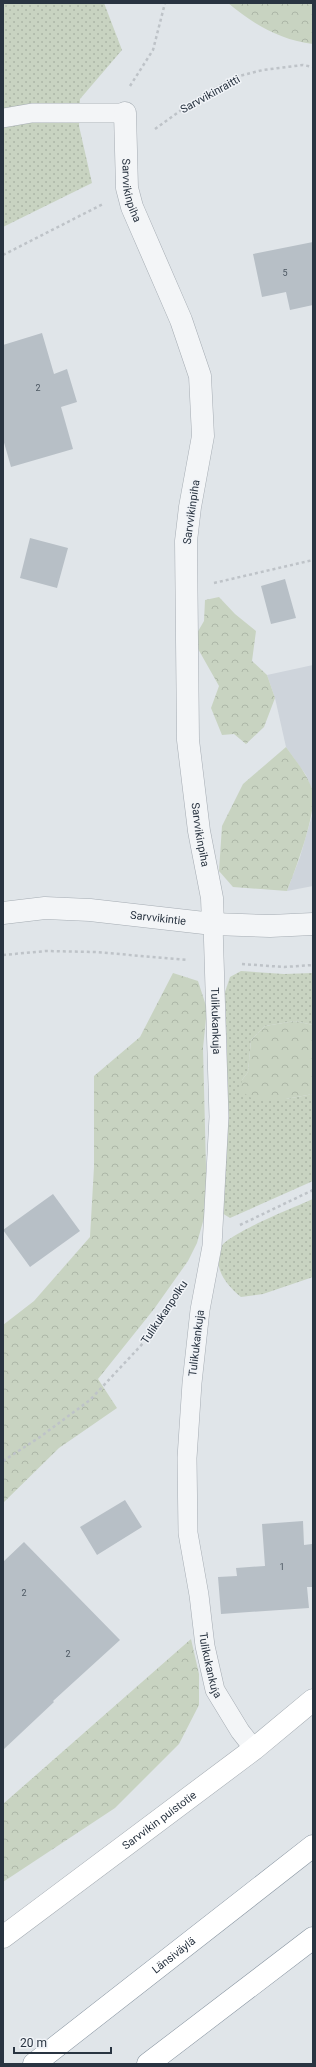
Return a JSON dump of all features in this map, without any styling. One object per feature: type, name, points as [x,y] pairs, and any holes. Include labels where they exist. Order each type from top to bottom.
[{"type":"main road","name":"Sarvvikin puistotie","points":[[3,1937],[254,1749],[313,1700]]},
{"type":"main road","name":"Länsiväylä","points":[[34,2064],[313,1846]]},
{"type":"main road","points":[[148,2064],[313,1938]]},
{"type":"street","name":"Sarvvikinpiha","points":[[125,113],[127,188],[132,207],[182,320],[200,376],[203,436],[190,507],[186,541],[188,740],[199,832],[212,898],[213,924]]},
{"type":"street","name":"Sarvvikintie","points":[[3,913],[45,908],[90,910],[213,924],[270,926],[313,924]]},
{"type":"lane","points":[[3,118],[32,113],[125,113]]},
{"type":"lane","name":"Tulikukankuja","points":[[213,924],[219,1116],[212,1246],[200,1310],[192,1383],[187,1458],[188,1533],[199,1595],[205,1646],[215,1690],[240,1731],[254,1749]]},
{"type":"path","points":[[125,113],[130,86],[153,50],[164,3]]},
{"type":"path","name":"Sarvvikinraitti","points":[[127,161],[157,126],[195,100],[235,77],[263,70],[303,65],[313,67]]},
{"type":"path","points":[[3,255],[107,202],[127,188]]},
{"type":"path","points":[[186,589],[313,560]]},
{"type":"path","points":[[3,955],[46,951],[96,952],[215,963],[284,967],[313,965]]},
{"type":"path","points":[[212,1246],[243,1223],[313,1190]]},
{"type":"path","name":"Tulikukanpolku","points":[[3,1462],[90,1400],[147,1339],[176,1293]]},
{"type":"shaded area","points":[[313,665],[313,793],[306,775],[286,747],[275,698],[267,675]]},
{"type":"shaded area","points":[[313,812],[313,886],[287,891],[300,857]]},
{"type":"green space","points":[[3,3],[104,3],[122,50],[80,99],[79,126],[92,183],[3,227]]},
{"type":"green space","points":[[228,3],[313,3],[313,44],[278,35],[247,18]]},
{"type":"green space","points":[[219,597],[235,614],[256,631],[252,661],[267,675],[275,698],[264,727],[246,744],[234,734],[222,735],[211,708],[219,686],[193,640],[204,621],[205,600]]},
{"type":"green space","points":[[286,747],[305,774],[313,792],[313,802],[308,827],[291,881],[287,891],[233,887],[219,871],[222,826],[243,784]]},
{"type":"green space","points":[[241,971],[284,974],[313,973],[313,1025],[295,1021],[265,1026],[251,1040],[248,1072],[242,1080],[286,1099],[313,1094],[313,1181],[230,1218],[222,1213],[227,1050],[225,992],[230,977]]},
{"type":"green space","points":[[173,973],[198,981],[207,1009],[203,1048],[207,1207],[197,1243],[188,1261],[154,1309],[98,1379],[117,1408],[59,1448],[3,1503],[3,1325],[34,1301],[90,1237],[94,1167],[94,1076],[140,1037]]},
{"type":"green space","points":[[295,1021],[313,1025],[313,1094],[286,1099],[254,1100],[240,1090],[242,1080],[248,1072],[251,1040],[265,1026]]},
{"type":"green space","points":[[313,1199],[313,1277],[263,1294],[241,1297],[230,1287],[219,1268],[218,1262],[221,1247],[226,1241],[249,1228]]},
{"type":"green space","points":[[191,1639],[199,1674],[199,1705],[179,1744],[115,1808],[3,1882],[3,1804]]},
{"type":"building","points":[[313,242],[313,305],[290,310],[286,292],[262,297],[253,254]]},
{"type":"building","points":[[42,333],[54,374],[67,369],[77,402],[61,407],[73,449],[11,467],[3,439],[3,345]]},
{"type":"building","points":[[30,538],[68,548],[57,588],[20,578]]},
{"type":"building","points":[[285,579],[296,618],[271,624],[261,586]]},
{"type":"building","points":[[53,1194],[80,1231],[30,1267],[3,1230]]},
{"type":"building","points":[[125,1500],[142,1527],[97,1555],[80,1527]]},
{"type":"building","points":[[303,1521],[304,1545],[312,1544],[313,1587],[307,1587],[309,1608],[221,1614],[218,1577],[237,1576],[236,1568],[265,1566],[262,1524]]},
{"type":"building","points":[[24,1542],[120,1640],[53,1701],[54,1702],[3,1750],[3,1562]]}]
